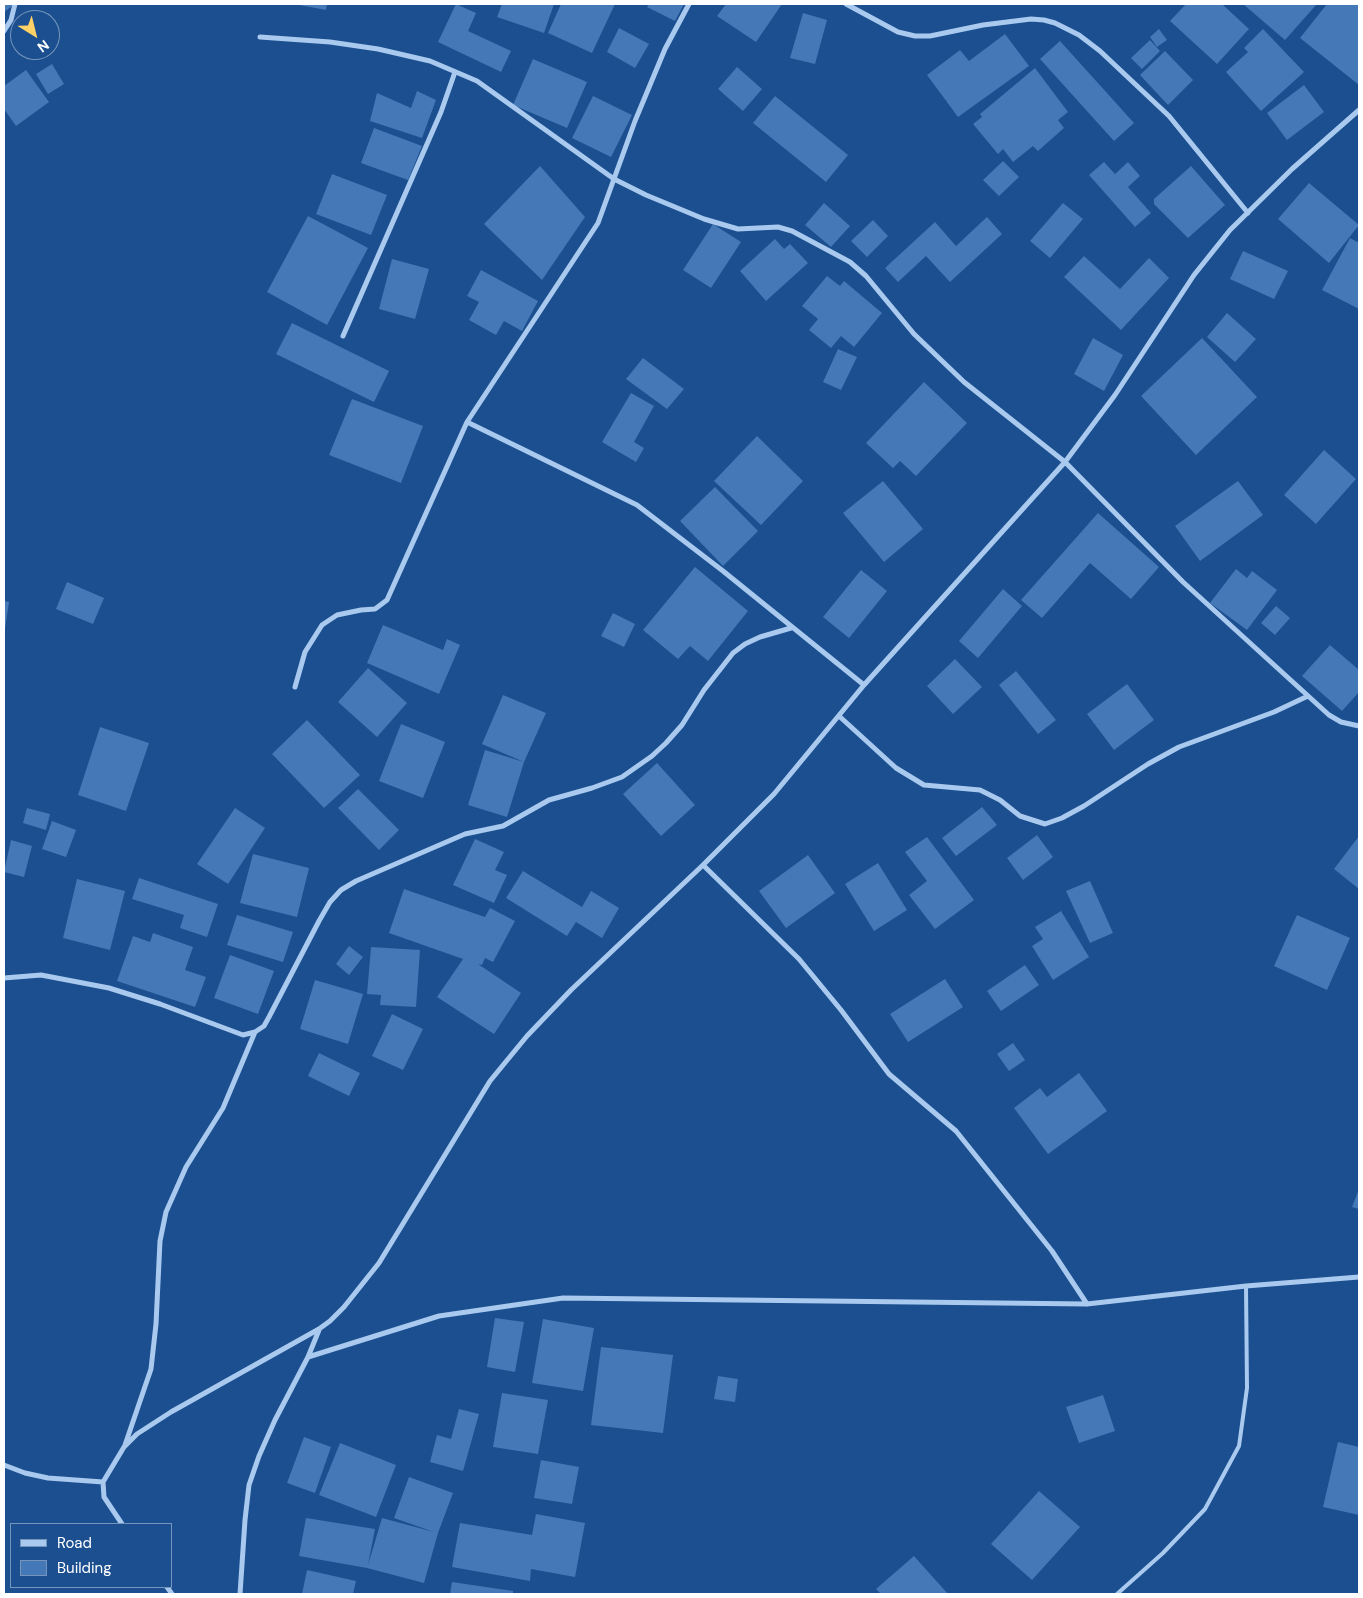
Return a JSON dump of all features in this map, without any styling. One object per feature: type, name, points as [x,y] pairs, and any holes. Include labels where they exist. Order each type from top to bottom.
[{"type":"street","points":[[4,31],[11,20],[15,4]]},
{"type":"street","points":[[296,687],[305,652],[322,625],[337,615],[375,609],[387,600],[467,422],[598,222],[635,121],[665,49],[689,4]]},
{"type":"street","points":[[846,4],[898,32],[915,36],[930,36],[983,25],[1031,19],[1055,23],[1079,35],[1100,51],[1169,116],[1248,213]]},
{"type":"street","points":[[260,37],[330,42],[378,48],[430,61],[477,81],[614,179],[646,195],[704,219],[738,229],[778,227],[792,231],[850,262],[866,276],[914,334],[964,382],[1065,462],[1184,582],[1308,696],[1329,715],[1341,722],[1359,726]]},
{"type":"street","points":[[343,336],[435,128],[455,72]]},
{"type":"street","points":[[124,1447],[138,1434],[171,1412],[319,1329],[344,1307],[379,1263],[490,1081],[514,1051],[571,990],[703,865],[774,794],[864,686],[1065,462],[1115,395],[1194,274],[1230,230],[1292,169],[1359,110]]},
{"type":"street","points":[[467,422],[637,506],[723,572],[864,686]]},
{"type":"street","points":[[4,978],[41,975],[109,988],[160,1004],[243,1035],[255,1032],[264,1026],[319,921],[330,902],[341,890],[356,881],[465,834],[504,826],[549,800],[622,777],[652,756],[672,737],[682,725],[704,690],[733,653],[745,644],[760,637],[791,628]]},
{"type":"street","points":[[839,716],[896,768],[924,785],[980,790],[1000,800],[1020,816],[1045,824],[1062,818],[1084,806],[1148,764],[1179,747],[1274,712],[1308,696]]},
{"type":"street","points":[[703,865],[799,958],[889,1074],[956,1131],[1052,1251],[1087,1304]]},
{"type":"street","points":[[121,1523],[104,1497],[103,1482],[124,1447],[151,1369],[156,1324],[160,1241],[166,1212],[186,1167],[223,1108],[255,1032]]},
{"type":"street","points":[[308,1357],[439,1316],[563,1298],[1087,1304],[1246,1286],[1359,1277]]},
{"type":"street","points":[[240,1594],[249,1484],[275,1420],[308,1357],[319,1329]]},
{"type":"street","points":[[4,1465],[25,1473],[48,1478],[103,1482]]},
{"type":"lane","points":[[1118,1594],[1163,1553],[1205,1509],[1239,1446],[1247,1388],[1246,1286]]},
{"type":"building","points":[[4,4],[15,4],[4,12]]},
{"type":"building","points":[[299,4],[327,4],[326,10]]},
{"type":"building","points":[[456,4],[476,13],[468,31],[511,51],[501,72],[438,42]]},
{"type":"building","points":[[502,4],[554,4],[544,33],[497,17]]},
{"type":"building","points":[[561,4],[615,4],[592,53],[548,33]]},
{"type":"building","points":[[649,4],[684,4],[675,21],[647,7]]},
{"type":"building","points":[[726,4],[782,4],[756,42],[717,16]]},
{"type":"building","points":[[1186,4],[1222,4],[1249,29],[1217,64],[1170,21]]},
{"type":"building","points":[[1243,4],[1317,4],[1285,40]]},
{"type":"building","points":[[1327,4],[1359,4],[1359,85],[1300,38]]},
{"type":"building","points":[[803,13],[827,20],[815,64],[790,58]]},
{"type":"building","points":[[619,28],[649,44],[635,68],[607,52]]},
{"type":"building","points":[[1159,29],[1167,40],[1157,47],[1150,37]]},
{"type":"building","points":[[1263,29],[1304,72],[1261,111],[1226,72],[1248,52],[1244,48]]},
{"type":"building","points":[[1005,34],[1029,66],[958,117],[927,75],[960,50],[969,61]]},
{"type":"building","points":[[1150,40],[1160,51],[1142,69],[1131,58]]},
{"type":"building","points":[[1060,41],[1134,123],[1114,141],[1040,59]]},
{"type":"building","points":[[1165,51],[1193,80],[1168,105],[1140,75]]},
{"type":"building","points":[[533,59],[587,82],[567,128],[513,105]]},
{"type":"building","points":[[52,64],[64,84],[48,94],[36,74]]},
{"type":"building","points":[[737,67],[762,89],[743,111],[718,89]]},
{"type":"building","points":[[1035,68],[1068,112],[1058,120],[1064,128],[1038,151],[1033,146],[1013,162],[1003,149],[998,154],[973,124],[982,117],[980,114]]},
{"type":"building","points":[[26,70],[49,102],[16,126],[4,109],[4,86]]},
{"type":"building","points":[[1304,85],[1324,112],[1287,140],[1267,113]]},
{"type":"building","points":[[417,91],[436,100],[422,138],[370,121],[377,93],[411,108]]},
{"type":"building","points":[[593,96],[632,115],[611,157],[572,138]]},
{"type":"building","points":[[775,96],[848,155],[826,182],[753,123]]},
{"type":"building","points":[[374,128],[422,146],[408,180],[361,163]]},
{"type":"building","points":[[1003,161],[1019,177],[999,196],[983,180]]},
{"type":"building","points":[[1104,162],[1115,174],[1128,162],[1140,176],[1128,187],[1151,213],[1135,227],[1089,175]]},
{"type":"building","points":[[540,166],[585,217],[542,280],[484,224]]},
{"type":"building","points":[[1191,166],[1225,205],[1188,238],[1154,204],[1154,199]]},
{"type":"building","points":[[332,174],[387,195],[371,235],[316,214]]},
{"type":"building","points":[[1309,183],[1359,225],[1329,263],[1278,219]]},
{"type":"building","points":[[824,203],[850,226],[831,247],[805,225]]},
{"type":"building","points":[[1063,203],[1083,219],[1050,258],[1030,241]]},
{"type":"building","points":[[308,216],[368,248],[327,325],[267,292]]},
{"type":"building","points":[[987,217],[1002,234],[950,282],[926,256],[898,282],[885,268],[935,222],[956,246]]},
{"type":"building","points":[[873,220],[888,236],[867,257],[851,241]]},
{"type":"building","points":[[713,224],[741,242],[711,288],[683,270]]},
{"type":"building","points":[[1350,238],[1359,243],[1359,309],[1322,290]]},
{"type":"building","points":[[775,239],[784,249],[790,244],[808,263],[766,301],[740,271]]},
{"type":"building","points":[[1243,251],[1288,271],[1274,299],[1230,279]]},
{"type":"building","points":[[1084,256],[1120,289],[1149,258],[1169,278],[1121,330],[1064,277]]},
{"type":"building","points":[[392,259],[429,269],[415,319],[379,309]]},
{"type":"building","points":[[481,270],[538,301],[522,331],[504,321],[496,335],[469,320],[479,302],[467,296]]},
{"type":"building","points":[[827,276],[840,286],[844,281],[882,313],[854,347],[841,336],[831,348],[809,330],[818,319],[802,306]]},
{"type":"building","points":[[1227,313],[1256,339],[1235,362],[1207,337]]},
{"type":"building","points":[[292,323],[389,371],[374,402],[276,354]]},
{"type":"building","points":[[1093,338],[1123,355],[1104,391],[1074,374]]},
{"type":"building","points":[[1202,338],[1257,397],[1196,455],[1141,396]]},
{"type":"building","points":[[838,349],[857,357],[841,390],[823,382]]},
{"type":"building","points":[[643,358],[684,389],[667,409],[626,379]]},
{"type":"building","points":[[924,382],[967,423],[916,476],[900,461],[893,468],[866,443]]},
{"type":"building","points":[[631,393],[654,406],[634,442],[644,448],[636,462],[602,442]]},
{"type":"building","points":[[352,399],[423,426],[401,483],[329,455]]},
{"type":"building","points":[[757,436],[803,481],[761,525],[714,481]]},
{"type":"building","points":[[1324,450],[1356,479],[1316,524],[1284,495]]},
{"type":"building","points":[[883,481],[923,529],[884,562],[843,513]]},
{"type":"building","points":[[1238,481],[1263,515],[1200,561],[1175,526]]},
{"type":"building","points":[[715,487],[758,531],[723,566],[680,521]]},
{"type":"building","points":[[1098,513],[1159,567],[1131,599],[1090,563],[1042,618],[1021,600]]},
{"type":"building","points":[[695,567],[748,611],[708,661],[690,646],[678,659],[643,630]]},
{"type":"building","points":[[1236,569],[1247,578],[1252,571],[1277,590],[1247,630],[1210,603]]},
{"type":"building","points":[[861,570],[887,591],[849,638],[823,617]]},
{"type":"building","points":[[67,582],[104,598],[93,624],[56,609]]},
{"type":"building","points":[[1003,589],[1022,606],[978,658],[959,641]]},
{"type":"building","points":[[4,601],[9,602],[5,629],[4,629]]},
{"type":"building","points":[[1276,606],[1290,618],[1275,635],[1261,623]]},
{"type":"building","points":[[613,613],[635,624],[624,647],[601,636]]},
{"type":"building","points":[[383,625],[443,650],[447,639],[460,645],[439,694],[367,663]]},
{"type":"building","points":[[1330,645],[1359,670],[1359,692],[1342,711],[1302,676]]},
{"type":"building","points":[[955,659],[982,687],[953,714],[927,686]]},
{"type":"building","points":[[368,668],[407,703],[377,737],[338,702]]},
{"type":"building","points":[[1016,671],[1056,720],[1038,734],[999,685]]},
{"type":"building","points":[[1127,684],[1154,720],[1114,750],[1087,714]]},
{"type":"building","points":[[503,695],[546,713],[524,762],[482,744]]},
{"type":"building","points":[[307,720],[360,775],[324,808],[272,754]]},
{"type":"building","points":[[401,724],[445,742],[423,798],[379,781]]},
{"type":"building","points":[[100,727],[149,743],[126,811],[78,795]]},
{"type":"building","points":[[485,750],[524,762],[507,817],[468,805]]},
{"type":"building","points":[[657,763],[695,805],[661,836],[623,794]]},
{"type":"building","points":[[358,789],[399,830],[379,850],[338,808]]},
{"type":"building","points":[[982,807],[997,825],[956,856],[942,838]]},
{"type":"building","points":[[27,808],[50,814],[46,830],[23,823]]},
{"type":"building","points":[[235,808],[265,828],[228,884],[197,864]]},
{"type":"building","points":[[52,821],[76,830],[66,857],[42,849]]},
{"type":"building","points":[[1037,835],[1053,857],[1023,880],[1007,858]]},
{"type":"building","points":[[1359,836],[1359,889],[1334,869]]},
{"type":"building","points":[[927,837],[974,900],[935,929],[909,895],[927,881],[905,852]]},
{"type":"building","points":[[475,839],[504,852],[495,870],[507,875],[494,903],[453,885]]},
{"type":"building","points":[[11,840],[32,846],[24,877],[4,872]]},
{"type":"building","points":[[253,854],[309,868],[297,917],[240,903]]},
{"type":"building","points":[[808,855],[835,893],[786,928],[759,891]]},
{"type":"building","points":[[878,863],[907,910],[874,931],[845,884]]},
{"type":"building","points":[[523,871],[582,907],[591,891],[619,908],[602,938],[576,922],[567,936],[506,898]]},
{"type":"building","points":[[139,878],[218,904],[207,937],[180,928],[184,915],[132,899]]},
{"type":"building","points":[[77,879],[125,891],[110,950],[63,938]]},
{"type":"building","points":[[1090,881],[1113,933],[1090,943],[1066,891]]},
{"type":"building","points":[[404,889],[485,917],[490,908],[515,921],[493,962],[485,958],[482,965],[478,964],[521,993],[494,1034],[437,997],[463,959],[389,933]]},
{"type":"building","points":[[1061,911],[1089,957],[1053,980],[1032,946],[1043,939],[1035,927]]},
{"type":"building","points":[[237,915],[293,932],[283,962],[227,945]]},
{"type":"building","points":[[1297,915],[1350,938],[1327,990],[1274,966]]},
{"type":"building","points":[[153,933],[193,947],[185,970],[206,977],[195,1007],[117,981],[133,936],[150,942]]},
{"type":"building","points":[[349,946],[363,957],[349,975],[336,964]]},
{"type":"building","points":[[371,947],[420,950],[416,1007],[380,1005],[381,995],[367,994]]},
{"type":"building","points":[[230,955],[274,971],[258,1014],[214,998]]},
{"type":"building","points":[[1025,965],[1039,985],[1001,1011],[987,991]]},
{"type":"building","points":[[945,979],[963,1007],[908,1042],[890,1014]]},
{"type":"building","points":[[315,980],[363,994],[348,1044],[300,1029]]},
{"type":"building","points":[[392,1014],[423,1029],[403,1070],[372,1056]]},
{"type":"building","points":[[1013,1043],[1025,1060],[1009,1071],[997,1054]]},
{"type":"building","points":[[319,1053],[360,1073],[349,1096],[308,1076]]},
{"type":"building","points":[[1079,1073],[1107,1111],[1048,1154],[1014,1108],[1040,1088],[1047,1097]]},
{"type":"building","points":[[1359,1189],[1359,1209],[1352,1207]]},
{"type":"building","points":[[495,1318],[524,1322],[515,1372],[487,1367]]},
{"type":"building","points":[[543,1319],[594,1328],[583,1391],[532,1383]]},
{"type":"building","points":[[601,1347],[673,1355],[663,1433],[591,1425]]},
{"type":"building","points":[[718,1376],[738,1379],[735,1402],[714,1399]]},
{"type":"building","points":[[502,1393],[548,1400],[538,1454],[493,1447]]},
{"type":"building","points":[[1103,1395],[1115,1431],[1079,1443],[1066,1407]]},
{"type":"building","points":[[459,1409],[479,1414],[463,1471],[430,1462],[437,1435],[451,1439]]},
{"type":"building","points":[[304,1437],[331,1447],[315,1493],[287,1483]]},
{"type":"building","points":[[1338,1442],[1359,1447],[1359,1515],[1323,1507]]},
{"type":"building","points":[[340,1443],[396,1465],[376,1517],[319,1495]]},
{"type":"building","points":[[541,1460],[579,1467],[572,1504],[534,1498]]},
{"type":"building","points":[[409,1477],[453,1493],[438,1533],[424,1583],[367,1568],[299,1556],[306,1518],[375,1529],[368,1565],[382,1518],[434,1532],[394,1518]]},
{"type":"building","points":[[1039,1491],[1080,1527],[1032,1580],[991,1544]]},
{"type":"building","points":[[536,1514],[585,1523],[575,1577],[531,1569],[530,1581],[452,1567],[460,1523],[532,1535]]},
{"type":"building","points":[[914,1556],[948,1594],[881,1594],[876,1589]]},
{"type":"building","points":[[307,1570],[356,1581],[353,1594],[302,1594]]},
{"type":"building","points":[[452,1582],[513,1591],[513,1594],[450,1594]]}]
